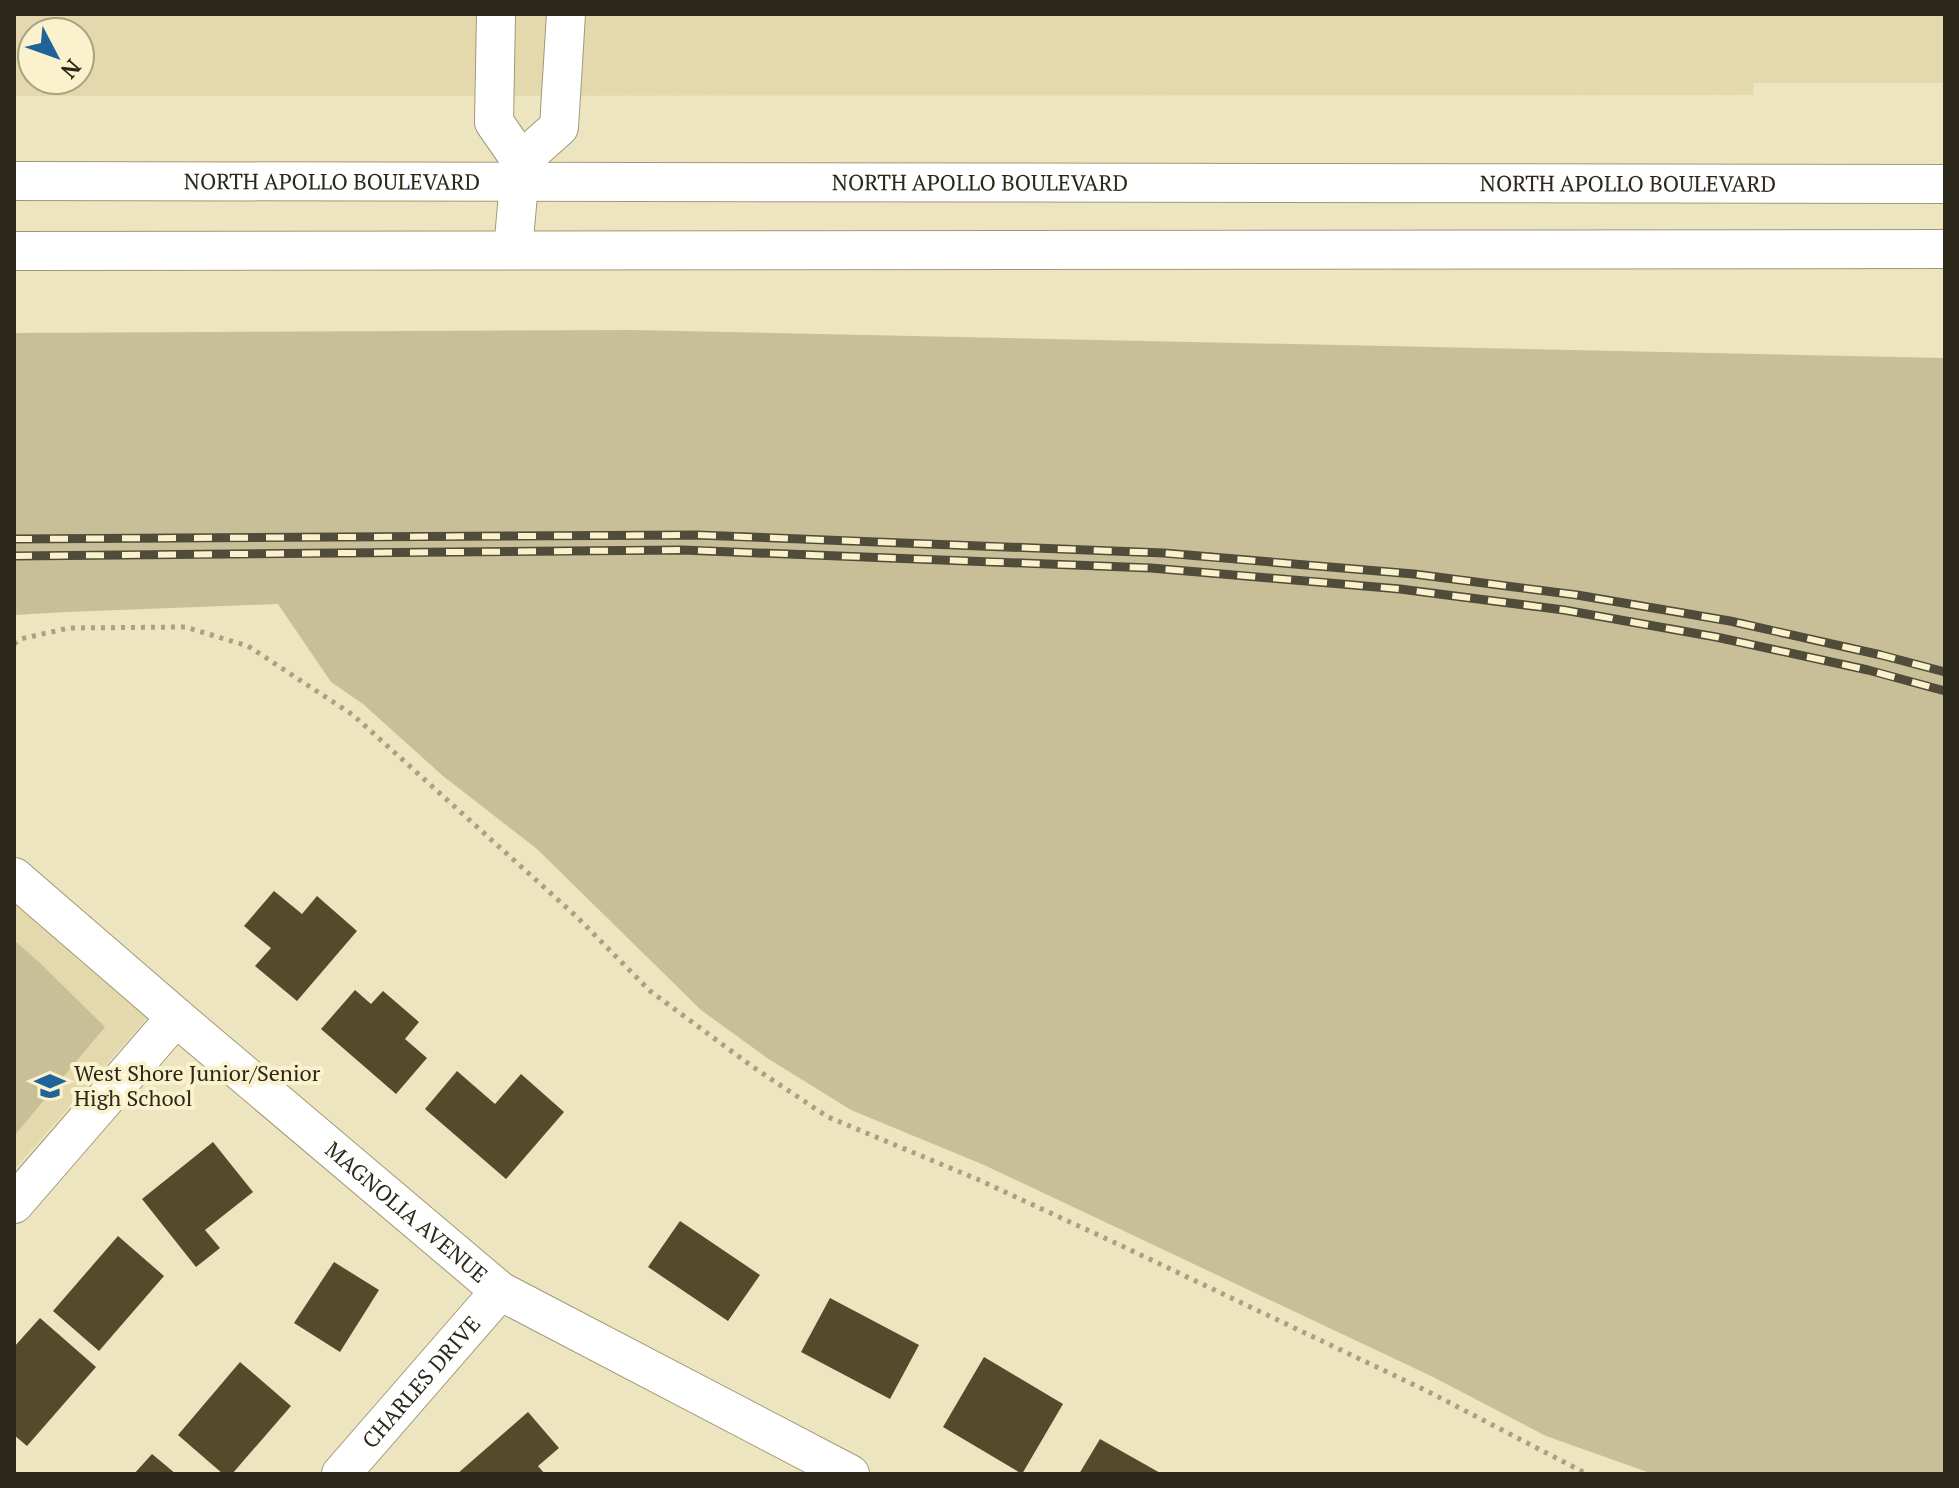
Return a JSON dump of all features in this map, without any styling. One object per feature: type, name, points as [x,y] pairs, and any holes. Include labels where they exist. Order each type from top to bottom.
[{"type":"street","points":[[496,14],[494,122],[519,172],[513,250]]},
{"type":"street","points":[[519,172],[559,127],[566,14]]},
{"type":"street","name":"NORTH APOLLO BOULEVARD","points":[[14,181],[519,172],[1945,184]]},
{"type":"street","points":[[14,251],[1945,249]]},
{"type":"street","name":"MAGNOLIA AVENUE","points":[[14,877],[500,1291],[850,1474]]},
{"type":"street","points":[[14,1204],[176,1017]]},
{"type":"street","name":"CHARLES DRIVE","points":[[341,1474],[500,1291]]},
{"type":"path","points":[[14,644],[20,639],[69,628],[185,627],[248,646],[353,715],[577,917],[650,991],[753,1067],[828,1117],[979,1180],[1122,1246],[1425,1390],[1587,1474]]},
{"type":"shaded area","points":[[14,14],[1945,14],[1945,83],[1754,83],[1753,95],[96,96],[96,16],[16,16],[16,96]]},
{"type":"shaded area","points":[[632,330],[1945,358],[1945,1474],[1653,1474],[1546,1436],[1431,1376],[984,1165],[851,1110],[767,1058],[701,1010],[537,849],[443,776],[363,704],[331,682],[278,604],[14,615],[14,333]]},
{"type":"shaded area","name":"West Shore Junior/Senior High School","points":[[14,877],[160,1003],[14,1170]]},
{"type":"shaded area","points":[[14,940],[105,1027],[14,1136]]},
{"type":"building","points":[[274,891],[302,914],[317,896],[357,931],[297,1001],[255,966],[271,948],[244,926]]},
{"type":"building","points":[[355,990],[371,1004],[383,991],[419,1022],[405,1039],[427,1058],[396,1094],[321,1029]]},
{"type":"building","points":[[457,1071],[495,1104],[521,1074],[564,1112],[506,1179],[425,1109]]},
{"type":"building","points":[[213,1142],[253,1192],[205,1230],[220,1248],[196,1267],[142,1199]]},
{"type":"building","points":[[680,1221],[760,1275],[728,1321],[648,1267]]},
{"type":"building","points":[[118,1236],[164,1276],[99,1351],[53,1311]]},
{"type":"building","points":[[334,1262],[379,1290],[340,1352],[294,1323]]},
{"type":"building","points":[[830,1298],[919,1345],[890,1399],[801,1352]]},
{"type":"building","points":[[40,1318],[96,1367],[27,1446],[14,1435],[14,1347]]},
{"type":"building","points":[[984,1357],[1063,1404],[1022,1474],[943,1427]]},
{"type":"building","points":[[240,1362],[291,1406],[232,1474],[223,1474],[178,1435]]},
{"type":"building","points":[[528,1412],[559,1448],[538,1466],[545,1474],[457,1474]]},
{"type":"building","points":[[1100,1439],[1162,1474],[1079,1474]]},
{"type":"building","points":[[152,1454],[176,1474],[134,1474]]},
{"type":"railway","points":[[14,539],[696,535],[1164,553],[1414,574],[1577,595],[1730,621],[1945,672]]},
{"type":"railway","points":[[14,556],[682,550],[1151,568],[1400,589],[1564,610],[1716,637],[1868,670],[1945,691]]},
{"type":"place","name":"West Shore Junior/Senior High School","points":[[50,1086]]}]
